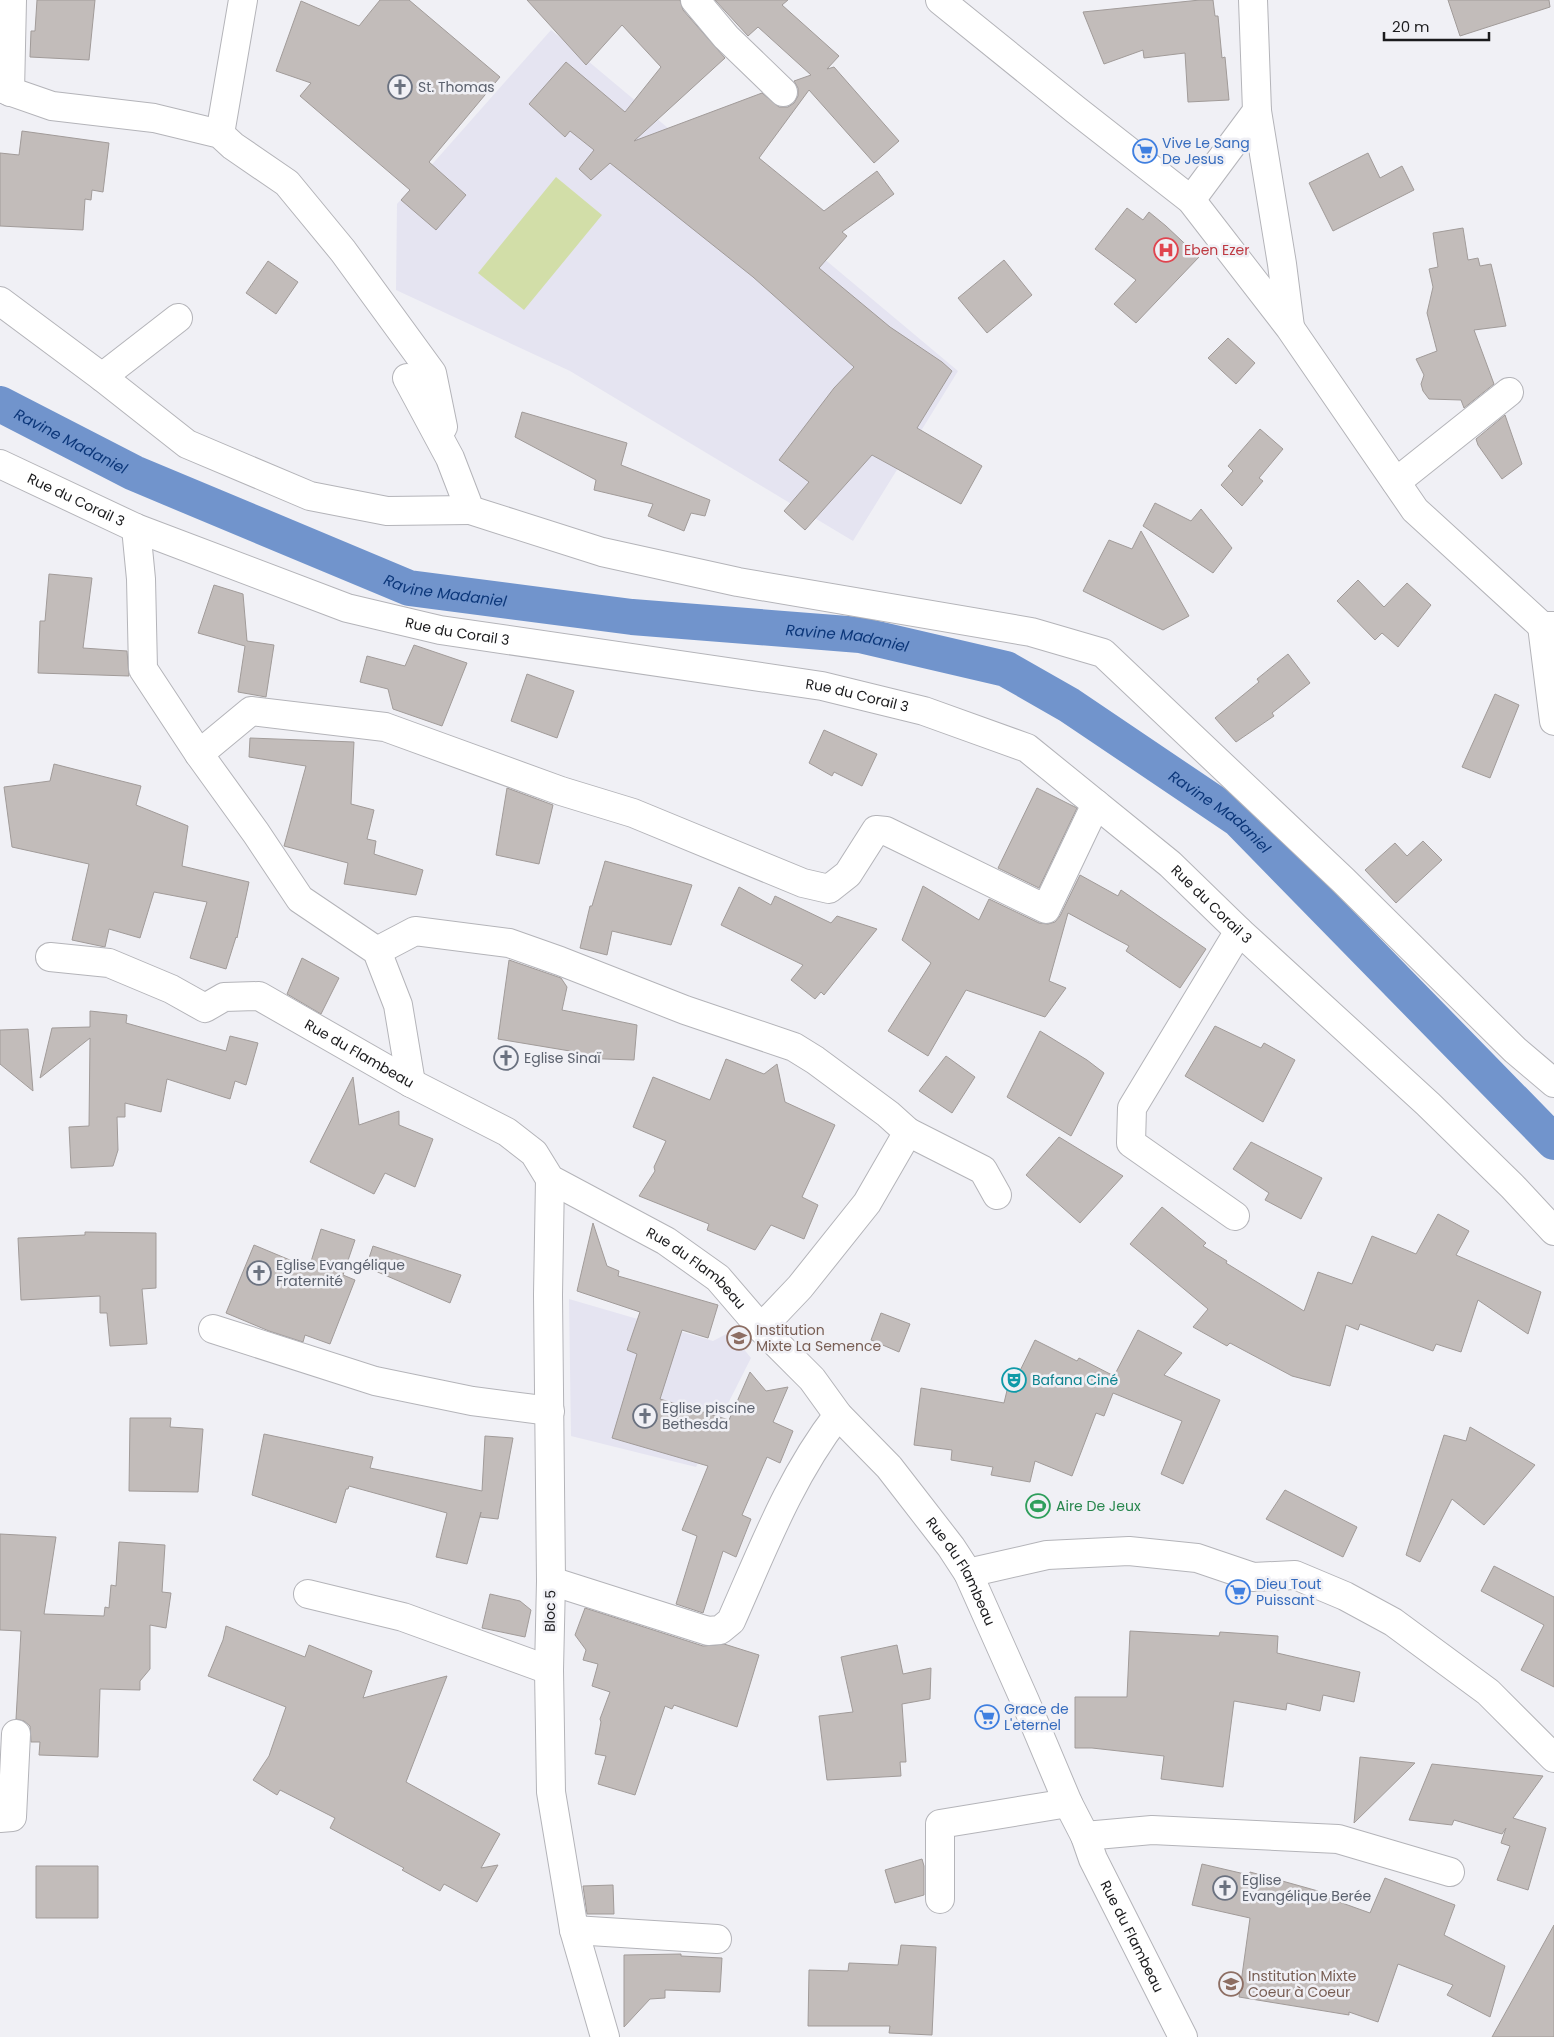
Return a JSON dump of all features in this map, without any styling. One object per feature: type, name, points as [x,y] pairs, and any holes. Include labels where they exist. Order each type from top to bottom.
[{"type":"street","points":[[12,0],[5,90],[52,106],[154,118],[220,134],[233,146],[287,183],[343,251],[432,373],[450,458]]},
{"type":"street","points":[[220,134],[243,0]]},
{"type":"street","points":[[695,0],[726,36],[783,92]]},
{"type":"street","points":[[940,0],[1191,200],[1290,328],[1415,510],[1548,626],[1554,720]]},
{"type":"street","points":[[1253,0],[1257,111],[1282,264],[1290,328]]},
{"type":"street","points":[[1191,200],[1257,111]]},
{"type":"street","points":[[0,301],[102,377],[187,444],[310,496],[387,511],[470,510],[602,552],[738,582],[1031,632],[1102,653],[1343,880],[1502,1038],[1554,1083]]},
{"type":"street","points":[[102,377],[178,318]]},
{"type":"street","points":[[407,378],[450,458],[470,510]]},
{"type":"street","points":[[1396,482],[1509,392]]},
{"type":"street","name":"Rue du Corail 3","points":[[0,464],[136,528],[347,608],[440,630],[822,686],[924,711],[1027,748],[1170,864],[1239,931],[1428,1104],[1512,1186],[1554,1231]]},
{"type":"street","points":[[136,528],[141,579],[143,670],[198,754],[256,833],[300,899],[377,952],[398,1005],[411,1083]]},
{"type":"street","points":[[198,754],[251,711],[385,727],[561,791],[633,813],[804,883],[829,889],[848,874],[876,830],[886,831],[1046,909],[1096,804]]},
{"type":"street","points":[[377,952],[415,931],[509,943],[685,1010],[794,1047],[822,1065],[888,1114],[908,1132],[983,1170],[997,1195]]},
{"type":"street","points":[[1234,1216],[1131,1143],[1132,1108],[1239,931]]},
{"type":"street","name":"Rue du Flambeau","points":[[50,957],[109,963],[171,989],[205,1008],[224,997],[259,996],[411,1083],[507,1132],[534,1153],[550,1179],[666,1241],[718,1278],[761,1328],[812,1379],[838,1415],[889,1466],[951,1547],[968,1573],[1068,1803],[1085,1836],[1093,1859],[1183,2037]]},
{"type":"street","points":[[761,1328],[800,1287],[867,1203],[908,1132]]},
{"type":"street","name":"Bloc 5","points":[[550,1179],[548,1295],[551,1792],[574,1930],[605,2037]]},
{"type":"street","points":[[213,1329],[375,1381],[472,1401],[550,1412]]},
{"type":"street","points":[[551,1581],[708,1631],[720,1630],[731,1621],[786,1497],[821,1437],[838,1415]]},
{"type":"street","points":[[968,1573],[1047,1555],[1129,1551],[1198,1558],[1253,1577],[1295,1575],[1345,1596],[1393,1622],[1488,1692],[1554,1758]]},
{"type":"street","points":[[308,1594],[403,1617],[549,1670]]},
{"type":"street","points":[[0,1818],[12,1817],[16,1734]]},
{"type":"street","points":[[940,1899],[940,1824],[1068,1803]]},
{"type":"street","points":[[1085,1836],[1152,1830],[1338,1839],[1450,1872]]},
{"type":"street","points":[[574,1930],[717,1939]]},
{"type":"shaded area","points":[[551,30],[958,371],[853,541],[570,371],[396,290],[397,204]]},
{"type":"shaded area","points":[[569,1299],[713,1341],[730,1332],[751,1358],[696,1467],[571,1436]]},
{"type":"green space","points":[[556,177],[602,215],[524,310],[478,273]]},
{"type":"building","points":[[37,0],[95,0],[89,60],[30,57],[31,31],[35,31]]},
{"type":"building","name":"St. Thomas","points":[[380,0],[409,0],[500,77],[429,162],[466,195],[436,230],[401,200],[410,190],[300,96],[311,83],[276,71],[301,1],[359,26]]},
{"type":"building","points":[[527,0],[680,0],[683,10],[725,58],[634,141],[762,93],[779,107],[788,107],[794,103],[798,96],[798,88],[794,81],[811,75],[758,27],[748,36],[715,0],[788,0],[782,5],[839,56],[827,69],[834,67],[899,141],[874,163],[809,90],[759,158],[824,211],[877,171],[894,194],[842,232],[847,236],[819,268],[890,327],[942,362],[952,371],[917,428],[982,466],[961,504],[872,455],[805,530],[784,511],[809,482],[779,460],[834,388],[854,367],[753,277],[610,163],[591,180],[579,169],[594,150],[570,131],[565,137],[529,104],[566,62],[625,112],[661,67],[622,25],[586,65]]},
{"type":"building","points":[[1213,0],[1215,16],[1218,16],[1222,58],[1225,57],[1229,100],[1188,102],[1185,53],[1144,58],[1143,50],[1104,64],[1083,12]]},
{"type":"building","points":[[1448,0],[1549,0],[1550,7],[1460,36]]},
{"type":"building","points":[[22,131],[109,143],[103,192],[92,190],[91,200],[85,199],[83,230],[0,226],[0,153],[19,155]]},
{"type":"building","points":[[1368,153],[1380,178],[1402,166],[1414,190],[1333,231],[1309,183]]},
{"type":"building","points":[[1127,208],[1143,220],[1149,212],[1199,257],[1136,323],[1114,304],[1136,280],[1095,249]]},
{"type":"building","points":[[1463,228],[1468,260],[1478,258],[1480,266],[1491,264],[1506,326],[1474,330],[1494,384],[1464,408],[1461,400],[1429,399],[1423,391],[1421,384],[1424,375],[1416,359],[1437,351],[1427,313],[1433,287],[1429,269],[1438,267],[1433,233]]},
{"type":"building","points":[[1004,260],[1032,295],[987,333],[958,298]]},
{"type":"building","points":[[268,261],[298,282],[276,314],[246,293]]},
{"type":"building","points":[[1228,338],[1255,363],[1236,384],[1208,358]]},
{"type":"building","points":[[522,412],[627,443],[621,465],[710,500],[705,516],[691,513],[684,531],[648,516],[653,504],[594,490],[596,480],[515,437]]},
{"type":"building","points":[[1505,415],[1522,464],[1502,479],[1478,445],[1476,439]]},
{"type":"building","points":[[1260,429],[1283,449],[1259,478],[1263,481],[1242,506],[1221,485],[1233,471],[1228,466]]},
{"type":"building","points":[[1155,503],[1191,521],[1201,509],[1232,548],[1213,573],[1143,526]]},
{"type":"building","points":[[1141,531],[1189,616],[1163,630],[1083,591],[1109,540],[1132,549]]},
{"type":"building","points":[[49,574],[92,578],[83,648],[127,651],[129,676],[38,673],[40,621],[45,621]]},
{"type":"building","points":[[1358,580],[1384,607],[1407,583],[1431,605],[1398,647],[1382,633],[1375,640],[1337,601]]},
{"type":"building","points":[[214,585],[243,594],[247,641],[274,645],[266,697],[238,692],[245,646],[198,633]]},
{"type":"building","points":[[414,645],[467,663],[442,726],[393,709],[388,689],[360,682],[367,656],[405,666]]},
{"type":"building","points":[[1288,654],[1310,683],[1272,713],[1274,716],[1236,742],[1215,718],[1259,682],[1257,679]]},
{"type":"building","points":[[527,674],[574,691],[557,738],[511,721]]},
{"type":"building","points":[[1495,694],[1519,705],[1490,778],[1462,767]]},
{"type":"building","points":[[824,730],[877,754],[862,786],[834,772],[832,776],[809,763]]},
{"type":"building","points":[[250,738],[354,742],[351,804],[374,810],[367,839],[376,841],[374,854],[423,870],[416,895],[344,884],[348,863],[284,846],[306,766],[249,757]]},
{"type":"building","points":[[54,764],[141,786],[136,805],[188,826],[182,866],[249,882],[237,938],[226,969],[190,958],[207,902],[154,892],[140,938],[109,929],[105,947],[72,940],[89,864],[12,847],[4,787],[50,781]]},
{"type":"building","points":[[507,788],[553,805],[539,864],[496,855]]},
{"type":"building","points":[[1037,788],[1077,808],[1039,888],[998,868]]},
{"type":"building","points":[[1423,841],[1442,860],[1396,903],[1365,870],[1395,843],[1407,856]]},
{"type":"building","points":[[605,861],[692,885],[671,945],[612,931],[607,955],[580,948],[590,906],[592,906]]},
{"type":"building","points":[[1080,875],[1118,896],[1121,890],[1206,949],[1180,988],[1126,951],[1129,946],[1068,913],[1049,981],[1066,988],[1045,1017],[966,990],[928,1056],[888,1031],[931,963],[902,940],[923,886],[979,920],[989,899],[1039,923],[1048,924],[1055,922],[1060,916]]},
{"type":"building","points":[[739,887],[771,905],[775,896],[831,923],[837,916],[877,929],[824,995],[821,992],[815,999],[791,980],[803,965],[721,925]]},
{"type":"building","points":[[302,958],[339,978],[321,1014],[287,994]]},
{"type":"building","points":[[509,960],[561,978],[567,987],[562,1010],[637,1025],[634,1060],[576,1058],[576,1052],[498,1039]]},
{"type":"building","points":[[90,1011],[127,1015],[126,1023],[226,1051],[230,1036],[258,1043],[246,1085],[235,1081],[230,1099],[167,1079],[161,1112],[125,1103],[125,1117],[117,1117],[118,1150],[113,1166],[71,1168],[69,1127],[89,1126],[90,1038],[40,1078],[52,1028],[90,1027]]},
{"type":"building","points":[[1215,1026],[1261,1048],[1264,1043],[1295,1060],[1263,1122],[1185,1076]]},
{"type":"building","points":[[28,1029],[33,1091],[0,1064],[0,1030]]},
{"type":"building","points":[[1040,1031],[1087,1060],[1104,1073],[1071,1136],[1007,1097]]},
{"type":"building","points":[[946,1056],[975,1077],[952,1113],[919,1091]]},
{"type":"building","points":[[726,1059],[764,1074],[777,1064],[785,1102],[835,1125],[802,1197],[818,1205],[804,1239],[771,1225],[755,1250],[707,1230],[709,1224],[639,1196],[655,1171],[654,1167],[666,1141],[633,1127],[653,1077],[710,1100]]},
{"type":"building","points":[[353,1077],[359,1125],[399,1111],[399,1125],[433,1139],[415,1187],[385,1173],[374,1194],[310,1162]]},
{"type":"building","points":[[1059,1137],[1123,1176],[1080,1223],[1026,1175]]},
{"type":"building","points":[[1251,1142],[1322,1178],[1301,1219],[1265,1200],[1269,1193],[1233,1169]]},
{"type":"building","points":[[1162,1207],[1206,1243],[1203,1246],[1227,1261],[1226,1263],[1304,1311],[1318,1272],[1352,1284],[1372,1236],[1416,1254],[1438,1214],[1469,1231],[1456,1255],[1541,1292],[1528,1334],[1478,1300],[1461,1352],[1436,1344],[1433,1351],[1360,1324],[1358,1330],[1346,1325],[1330,1386],[1292,1376],[1230,1343],[1227,1346],[1193,1327],[1208,1309],[1130,1244]]},
{"type":"building","points":[[593,1223],[607,1266],[619,1271],[618,1276],[718,1305],[708,1338],[682,1330],[660,1399],[729,1420],[750,1372],[766,1391],[788,1387],[773,1422],[793,1431],[780,1463],[767,1457],[742,1515],[751,1519],[736,1557],[723,1551],[703,1613],[676,1604],[697,1536],[682,1530],[708,1466],[612,1438],[637,1354],[627,1350],[640,1312],[577,1291]]},
{"type":"building","points":[[321,1229],[355,1240],[343,1275],[355,1280],[330,1344],[305,1335],[303,1342],[269,1331],[226,1313],[254,1245],[309,1268]]},
{"type":"building","points":[[85,1232],[156,1233],[156,1288],[142,1289],[147,1344],[110,1346],[107,1313],[100,1313],[100,1296],[21,1300],[18,1238],[85,1235]]},
{"type":"building","points":[[373,1246],[461,1275],[450,1303],[366,1267]]},
{"type":"building","points":[[881,1313],[910,1324],[899,1352],[871,1340]]},
{"type":"building","points":[[1138,1330],[1182,1353],[1164,1375],[1220,1400],[1183,1484],[1161,1474],[1182,1421],[1113,1393],[1104,1416],[1096,1413],[1072,1476],[1035,1461],[1030,1482],[991,1475],[993,1467],[951,1460],[952,1450],[914,1445],[921,1388],[1004,1403],[1009,1382],[1014,1383],[1035,1340],[1077,1361],[1079,1358],[1114,1376]]},
{"type":"building","points":[[130,1418],[171,1418],[170,1427],[203,1429],[198,1492],[129,1491]]},
{"type":"building","points":[[1470,1427],[1535,1465],[1484,1525],[1452,1499],[1420,1562],[1406,1555],[1444,1435],[1466,1441]]},
{"type":"building","points":[[264,1434],[373,1457],[370,1468],[482,1491],[485,1436],[513,1438],[498,1519],[480,1517],[481,1512],[467,1564],[436,1557],[447,1513],[349,1486],[346,1489],[336,1523],[252,1495]]},
{"type":"building","points":[[1285,1490],[1357,1527],[1343,1557],[1266,1519]]},
{"type":"building","points":[[0,1534],[56,1537],[44,1614],[104,1616],[105,1607],[109,1608],[111,1585],[116,1586],[119,1542],[165,1545],[162,1592],[171,1593],[166,1628],[150,1625],[150,1669],[140,1681],[140,1690],[100,1689],[98,1757],[39,1755],[40,1742],[31,1742],[30,1726],[24,1721],[16,1719],[21,1631],[0,1630]]},
{"type":"building","points":[[1494,1566],[1554,1597],[1554,1687],[1521,1670],[1544,1625],[1481,1591]]},
{"type":"building","points":[[490,1594],[520,1601],[531,1610],[525,1637],[482,1628]]},
{"type":"building","points":[[585,1608],[703,1646],[724,1644],[759,1655],[737,1727],[674,1705],[672,1709],[665,1706],[635,1795],[598,1784],[606,1756],[595,1754],[600,1719],[610,1692],[592,1686],[598,1664],[583,1660],[586,1650],[575,1635]]},
{"type":"building","points":[[226,1626],[305,1657],[309,1645],[372,1671],[363,1698],[447,1676],[406,1782],[500,1834],[481,1868],[498,1865],[477,1902],[444,1884],[440,1891],[402,1870],[404,1868],[330,1828],[335,1818],[280,1790],[277,1795],[253,1780],[269,1756],[286,1707],[208,1676],[223,1640]]},
{"type":"building","points":[[1130,1631],[1219,1636],[1220,1632],[1278,1636],[1277,1653],[1360,1672],[1354,1702],[1323,1695],[1320,1711],[1287,1703],[1286,1710],[1234,1701],[1223,1787],[1161,1779],[1164,1756],[1092,1748],[1075,1748],[1075,1697],[1127,1697]]},
{"type":"building","points":[[897,1645],[903,1674],[931,1668],[930,1699],[902,1704],[906,1762],[900,1762],[901,1776],[827,1780],[819,1716],[853,1712],[841,1657]]},
{"type":"building","points":[[1360,1757],[1415,1763],[1354,1823]]},
{"type":"building","points":[[1432,1764],[1543,1776],[1513,1818],[1546,1828],[1528,1890],[1497,1880],[1510,1846],[1501,1843],[1506,1828],[1502,1834],[1454,1820],[1452,1825],[1409,1820]]},
{"type":"building","points":[[922,1859],[924,1866],[924,1895],[895,1903],[885,1870]]},
{"type":"building","points":[[1202,1864],[1249,1875],[1250,1872],[1318,1891],[1317,1894],[1370,1913],[1385,1878],[1455,1905],[1444,1935],[1505,1966],[1490,2017],[1447,1995],[1453,1985],[1398,1964],[1378,2022],[1349,2012],[1349,2015],[1239,1997],[1250,1918],[1192,1905]]},
{"type":"building","points":[[36,1866],[98,1866],[98,1918],[36,1918]]},
{"type":"building","points":[[613,1885],[614,1914],[587,1914],[583,1886]]},
{"type":"building","points":[[1554,1925],[1554,2037],[1492,2037]]},
{"type":"building","points":[[901,1945],[936,1947],[932,2035],[889,2033],[890,2026],[808,2026],[809,1970],[848,1971],[849,1963],[898,1965]]},
{"type":"building","points":[[681,1954],[681,1956],[722,1958],[720,1992],[665,1990],[665,1998],[650,1999],[624,2027],[624,1955]]},
{"type":"waterway","name":"Ravine Madaniel","points":[[0,404],[134,473],[409,588],[632,617],[860,635],[1006,669],[1069,705],[1238,819],[1554,1142]]},
{"type":"place","name":"St. Thomas","points":[[400,87]]},
{"type":"place","name":"Vive Le Sang De Jesus","points":[[1145,151]]},
{"type":"place","name":"Eben Ezer","points":[[1166,250]]},
{"type":"place","name":"Eglise Sinaï","points":[[506,1058]]},
{"type":"place","name":"Eglise Evangélique Fraternité","points":[[259,1273]]},
{"type":"place","name":"Institution Mixte La Semence","points":[[739,1338]]},
{"type":"place","name":"Bafana Ciné","points":[[1014,1380]]},
{"type":"place","name":"Eglise piscine Bethesda","points":[[645,1416]]},
{"type":"place","name":"Aire De Jeux","points":[[1038,1506]]},
{"type":"place","name":"Dieu Tout Puissant","points":[[1238,1592]]},
{"type":"place","name":"Grace de L'eternel","points":[[987,1717]]},
{"type":"place","name":"Eglise Evangélique Berée","points":[[1225,1888]]},
{"type":"place","name":"Institution Mixte Coeur à Coeur","points":[[1231,1984]]}]
